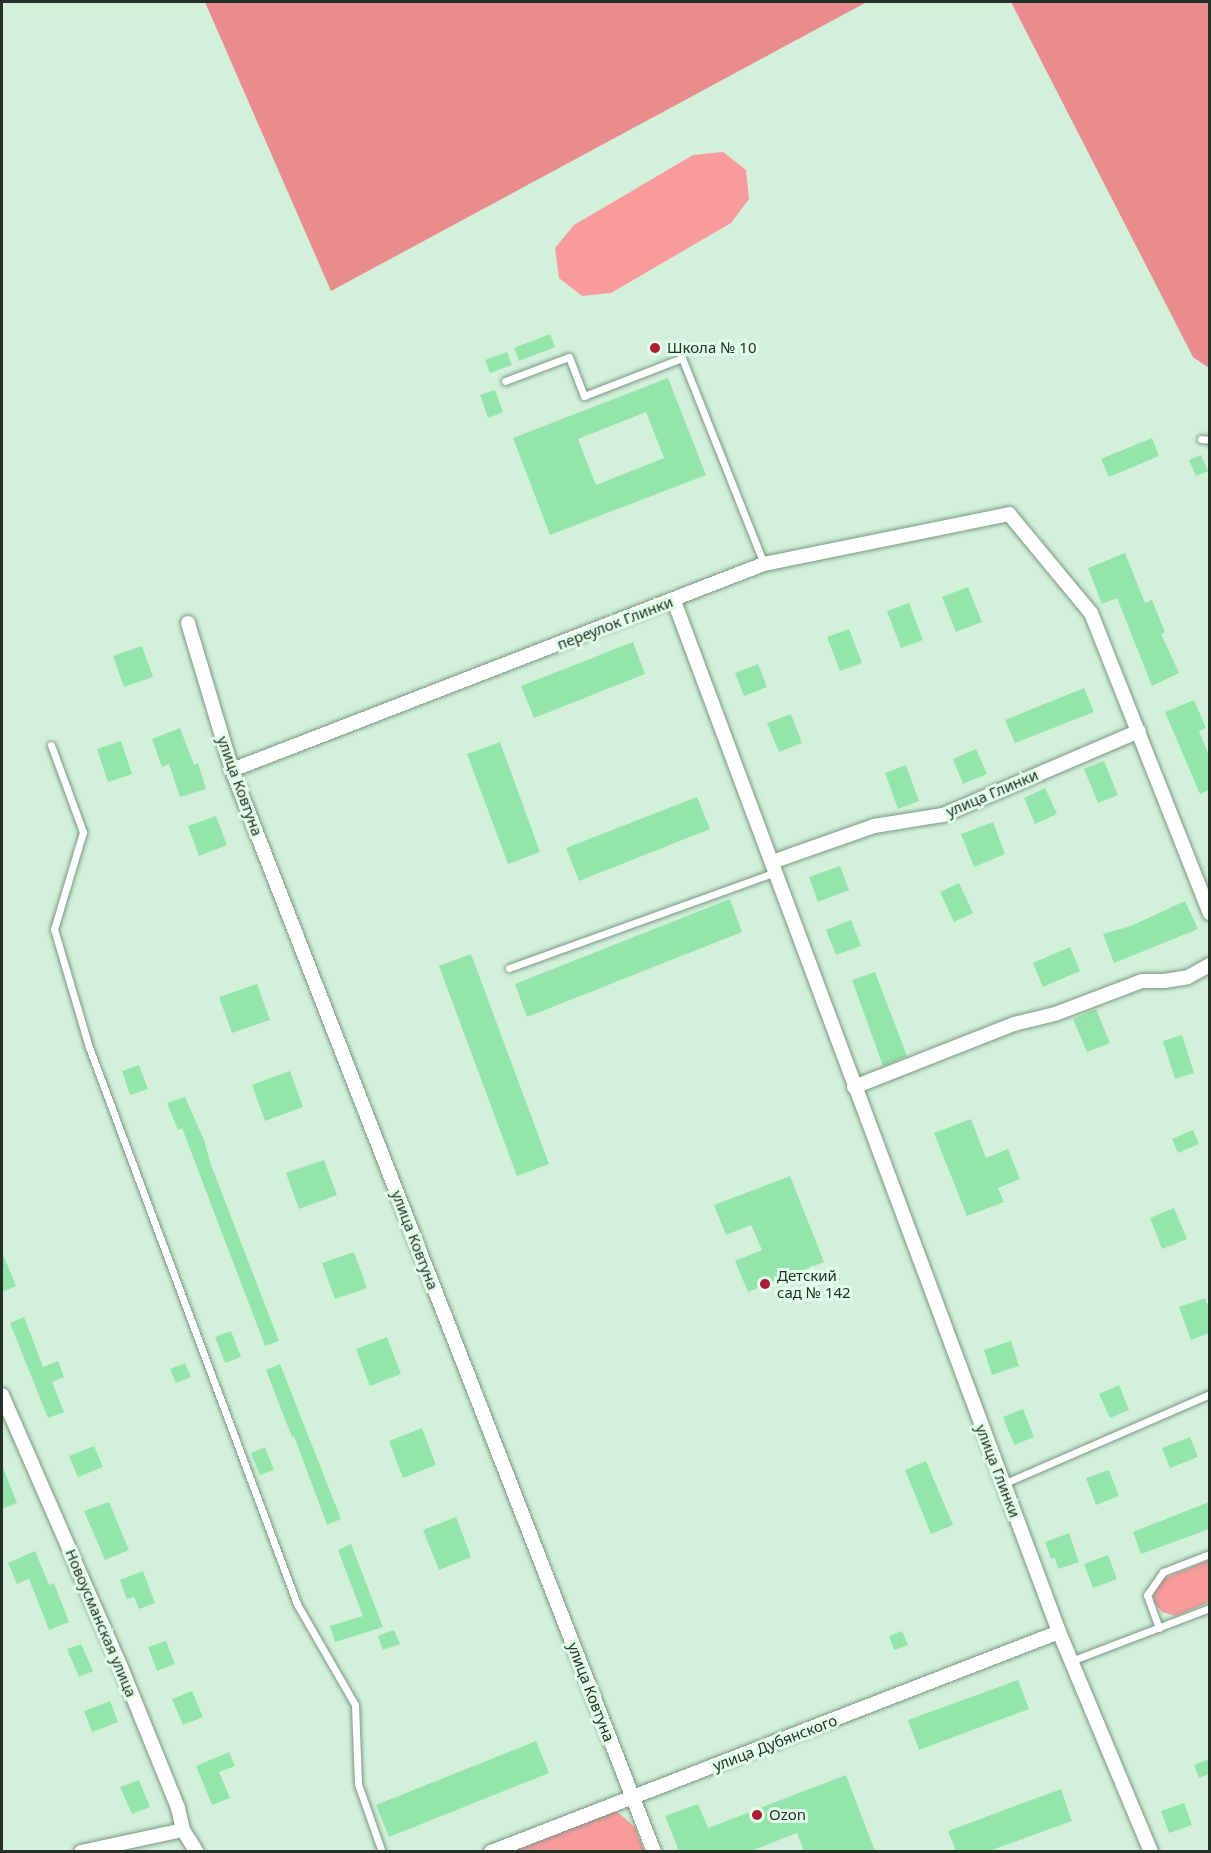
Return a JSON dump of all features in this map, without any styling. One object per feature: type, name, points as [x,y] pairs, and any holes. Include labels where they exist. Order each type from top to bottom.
[{"type":"street","name":"переулок Глинки","points":[[232,770],[674,601],[764,564],[1009,514],[1091,613],[1139,731]]},
{"type":"street","name":"улица Глинки","points":[[674,601],[1059,1632],[1152,1851]]},
{"type":"street","name":"улица Ковтуна","points":[[188,623],[232,770],[654,1851]]},
{"type":"street","name":"улица Глинки","points":[[773,867],[874,826],[943,815],[1139,731]]},
{"type":"street","points":[[1139,731],[1209,913]]},
{"type":"street","points":[[855,1086],[1014,1024],[1054,1014],[1142,981],[1188,977],[1209,965]]},
{"type":"street","name":"Новоусманская улица","points":[[2,1395],[120,1665],[178,1808],[183,1830],[197,1851]]},
{"type":"street","name":"улица Дубянского","points":[[490,1851],[1059,1632]]},
{"type":"street","points":[[81,1851],[183,1830]]},
{"type":"lane","points":[[505,381],[569,357],[584,396],[682,358],[764,564]]},
{"type":"lane","points":[[51,746],[83,832],[54,929],[89,1047],[297,1604],[355,1706],[358,1784],[382,1851]]},
{"type":"lane","points":[[509,968],[773,867]]},
{"type":"lane","points":[[1003,1484],[1209,1394]]},
{"type":"lane","points":[[1159,1628],[1147,1594],[1163,1572],[1209,1554]]},
{"type":"lane","points":[[1071,1661],[1209,1608]]},
{"type":"shaded area","points":[[205,2],[867,2],[331,291]]},
{"type":"shaded area","points":[[1011,2],[1209,2],[1209,368],[1193,357]]},
{"type":"shaded area","points":[[723,152],[746,170],[749,199],[731,223],[611,293],[582,296],[559,278],[555,248],[574,225],[693,155]]},
{"type":"shaded area","points":[[1209,1560],[1209,1602],[1176,1616],[1162,1612],[1154,1602],[1154,1591],[1163,1579]]},
{"type":"shaded area","points":[[615,1810],[635,1827],[644,1851],[507,1852]]},
{"type":"building","points":[[550,334],[555,347],[519,361],[514,348]]},
{"type":"building","points":[[507,352],[512,365],[490,373],[485,360]]},
{"type":"building","points":[[668,378],[706,475],[550,535],[513,438]],"holes":[[[646,412],[664,458],[596,485],[578,439]]]},
{"type":"building","points":[[495,390],[503,412],[488,418],[480,395]]},
{"type":"building","points":[[1152,438],[1159,456],[1109,477],[1101,459]]},
{"type":"building","points":[[1201,455],[1208,471],[1196,476],[1189,460]]},
{"type":"building","points":[[1125,553],[1145,603],[1152,600],[1165,632],[1161,634],[1179,673],[1152,686],[1117,598],[1102,604],[1088,568]]},
{"type":"building","points":[[968,587],[982,622],[956,632],[942,597]]},
{"type":"building","points":[[909,603],[923,640],[901,648],[887,611]]},
{"type":"building","points":[[849,629],[862,663],[840,671],[827,637]]},
{"type":"building","points":[[633,642],[645,674],[534,718],[521,686]]},
{"type":"building","points":[[142,646],[153,677],[124,687],[113,656]]},
{"type":"building","points":[[758,664],[767,687],[744,696],[735,673]]},
{"type":"building","points":[[1084,688],[1094,712],[1015,743],[1005,720]]},
{"type":"building","points":[[1194,700],[1206,728],[1199,731],[1209,756],[1209,790],[1200,794],[1165,712]]},
{"type":"building","points":[[791,714],[802,743],[779,752],[767,723]]},
{"type":"building","points":[[180,728],[194,765],[198,763],[206,789],[180,797],[169,764],[162,767],[152,739]]},
{"type":"building","points":[[121,741],[132,774],[108,782],[97,749]]},
{"type":"building","points":[[500,742],[540,852],[508,864],[467,754]]},
{"type":"building","points":[[976,749],[987,774],[963,784],[953,759]]},
{"type":"building","points":[[1104,761],[1118,795],[1098,803],[1084,769]]},
{"type":"building","points":[[906,765],[919,801],[898,809],[885,773]]},
{"type":"building","points":[[1045,788],[1057,814],[1035,824],[1024,798]]},
{"type":"building","points":[[697,797],[710,829],[579,881],[566,848]]},
{"type":"building","points":[[216,816],[227,845],[199,856],[188,826]]},
{"type":"building","points":[[993,822],[1005,854],[974,867],[961,834]]},
{"type":"building","points":[[840,866],[849,890],[818,902],[809,877]]},
{"type":"building","points":[[959,883],[973,913],[954,922],[940,892]]},
{"type":"building","points":[[730,899],[742,932],[527,1017],[515,984]]},
{"type":"building","points":[[1185,901],[1198,929],[1114,963],[1103,934],[1131,926]]},
{"type":"building","points":[[851,920],[861,946],[836,955],[826,930]]},
{"type":"building","points":[[1070,947],[1080,971],[1043,987],[1033,963]]},
{"type":"building","points":[[471,954],[549,1164],[517,1176],[439,966]]},
{"type":"building","points":[[875,972],[907,1056],[883,1066],[852,980]]},
{"type":"building","points":[[257,984],[270,1020],[232,1033],[219,997]]},
{"type":"building","points":[[1096,1009],[1110,1043],[1087,1052],[1073,1019]]},
{"type":"building","points":[[1182,1035],[1194,1073],[1175,1079],[1163,1041]]},
{"type":"building","points":[[139,1065],[148,1089],[130,1095],[122,1071]]},
{"type":"building","points":[[290,1071],[303,1107],[265,1121],[252,1085]]},
{"type":"building","points":[[185,1097],[204,1140],[211,1165],[279,1341],[265,1346],[182,1128],[178,1130],[167,1103]]},
{"type":"building","points":[[971,1119],[986,1158],[1008,1149],[1020,1179],[998,1188],[1004,1202],[967,1216],[934,1133]]},
{"type":"building","points":[[1193,1130],[1199,1144],[1178,1153],[1172,1139]]},
{"type":"building","points":[[324,1160],[337,1195],[299,1209],[286,1173]]},
{"type":"building","points":[[790,1176],[824,1262],[748,1292],[735,1261],[762,1250],[751,1225],[726,1235],[714,1205]]},
{"type":"building","points":[[1174,1208],[1187,1239],[1162,1249],[1150,1218]]},
{"type":"building","points":[[2,1252],[16,1286],[2,1292]]},
{"type":"building","points":[[354,1252],[367,1288],[335,1299],[322,1263]]},
{"type":"building","points":[[1205,1298],[1209,1309],[1209,1333],[1191,1340],[1179,1307]]},
{"type":"building","points":[[24,1317],[43,1367],[58,1361],[64,1377],[52,1382],[64,1412],[48,1418],[10,1323]]},
{"type":"building","points":[[231,1331],[241,1357],[225,1363],[215,1337]]},
{"type":"building","points":[[387,1337],[401,1374],[370,1386],[356,1349]]},
{"type":"building","points":[[1011,1341],[1019,1366],[992,1375],[984,1350]]},
{"type":"building","points":[[185,1363],[191,1377],[176,1383],[170,1369]]},
{"type":"building","points":[[280,1364],[341,1519],[327,1525],[294,1436],[292,1437],[266,1370]]},
{"type":"building","points":[[1119,1385],[1129,1410],[1110,1418],[1099,1394]]},
{"type":"building","points":[[1023,1409],[1034,1437],[1014,1445],[1003,1417]]},
{"type":"building","points":[[422,1428],[436,1465],[403,1478],[389,1441]]},
{"type":"building","points":[[1190,1437],[1198,1457],[1170,1468],[1162,1448]]},
{"type":"building","points":[[94,1446],[103,1467],[78,1477],[69,1456]]},
{"type":"building","points":[[265,1447],[274,1470],[260,1475],[251,1453]]},
{"type":"building","points":[[926,1461],[953,1525],[931,1534],[905,1470]]},
{"type":"building","points":[[2,1465],[17,1503],[2,1509]]},
{"type":"building","points":[[1109,1470],[1119,1496],[1096,1505],[1086,1478]]},
{"type":"building","points":[[109,1502],[129,1550],[105,1560],[84,1511]]},
{"type":"building","points":[[1209,1502],[1209,1529],[1141,1554],[1133,1532]]},
{"type":"building","points":[[456,1517],[471,1557],[439,1570],[423,1530]]},
{"type":"building","points":[[1069,1533],[1079,1562],[1058,1569],[1055,1558],[1051,1559],[1045,1542]]},
{"type":"building","points":[[351,1544],[383,1627],[335,1642],[330,1626],[363,1616],[338,1550]]},
{"type":"building","points":[[35,1551],[49,1585],[54,1583],[69,1622],[49,1630],[29,1579],[17,1584],[8,1563]]},
{"type":"building","points":[[1108,1555],[1117,1579],[1093,1588],[1084,1564]]},
{"type":"building","points":[[143,1571],[155,1603],[139,1609],[134,1597],[127,1599],[120,1580]]},
{"type":"building","points":[[394,1630],[400,1644],[383,1650],[378,1636]]},
{"type":"building","points":[[902,1631],[908,1645],[894,1650],[889,1636]]},
{"type":"building","points":[[166,1641],[175,1664],[157,1671],[148,1647]]},
{"type":"building","points":[[81,1644],[93,1671],[79,1677],[67,1649]]},
{"type":"building","points":[[1018,1680],[1029,1709],[919,1750],[908,1720]]},
{"type":"building","points":[[192,1691],[203,1717],[183,1725],[172,1699]]},
{"type":"building","points":[[110,1701],[118,1722],[92,1732],[84,1711]]},
{"type":"building","points":[[536,1741],[549,1773],[389,1837],[376,1805]]},
{"type":"building","points":[[229,1752],[235,1766],[219,1772],[230,1798],[212,1805],[196,1766]]},
{"type":"building","points":[[1209,1759],[1209,1774],[1199,1778],[1194,1765]]},
{"type":"building","points":[[846,1775],[875,1851],[804,1851],[797,1833],[750,1851],[679,1851],[665,1816],[698,1804],[708,1828]]},
{"type":"building","points":[[139,1780],[150,1807],[132,1814],[120,1787]]},
{"type":"building","points":[[1061,1789],[1072,1821],[989,1851],[956,1851],[948,1831]]},
{"type":"building","points":[[1184,1803],[1192,1825],[1169,1833],[1161,1811]]},
{"type":"place","name":"Школа № 10","points":[[655,348]]},
{"type":"place","name":"Детский сад № 142","points":[[765,1284]]},
{"type":"place","name":"Ozon","points":[[757,1815]]}]
